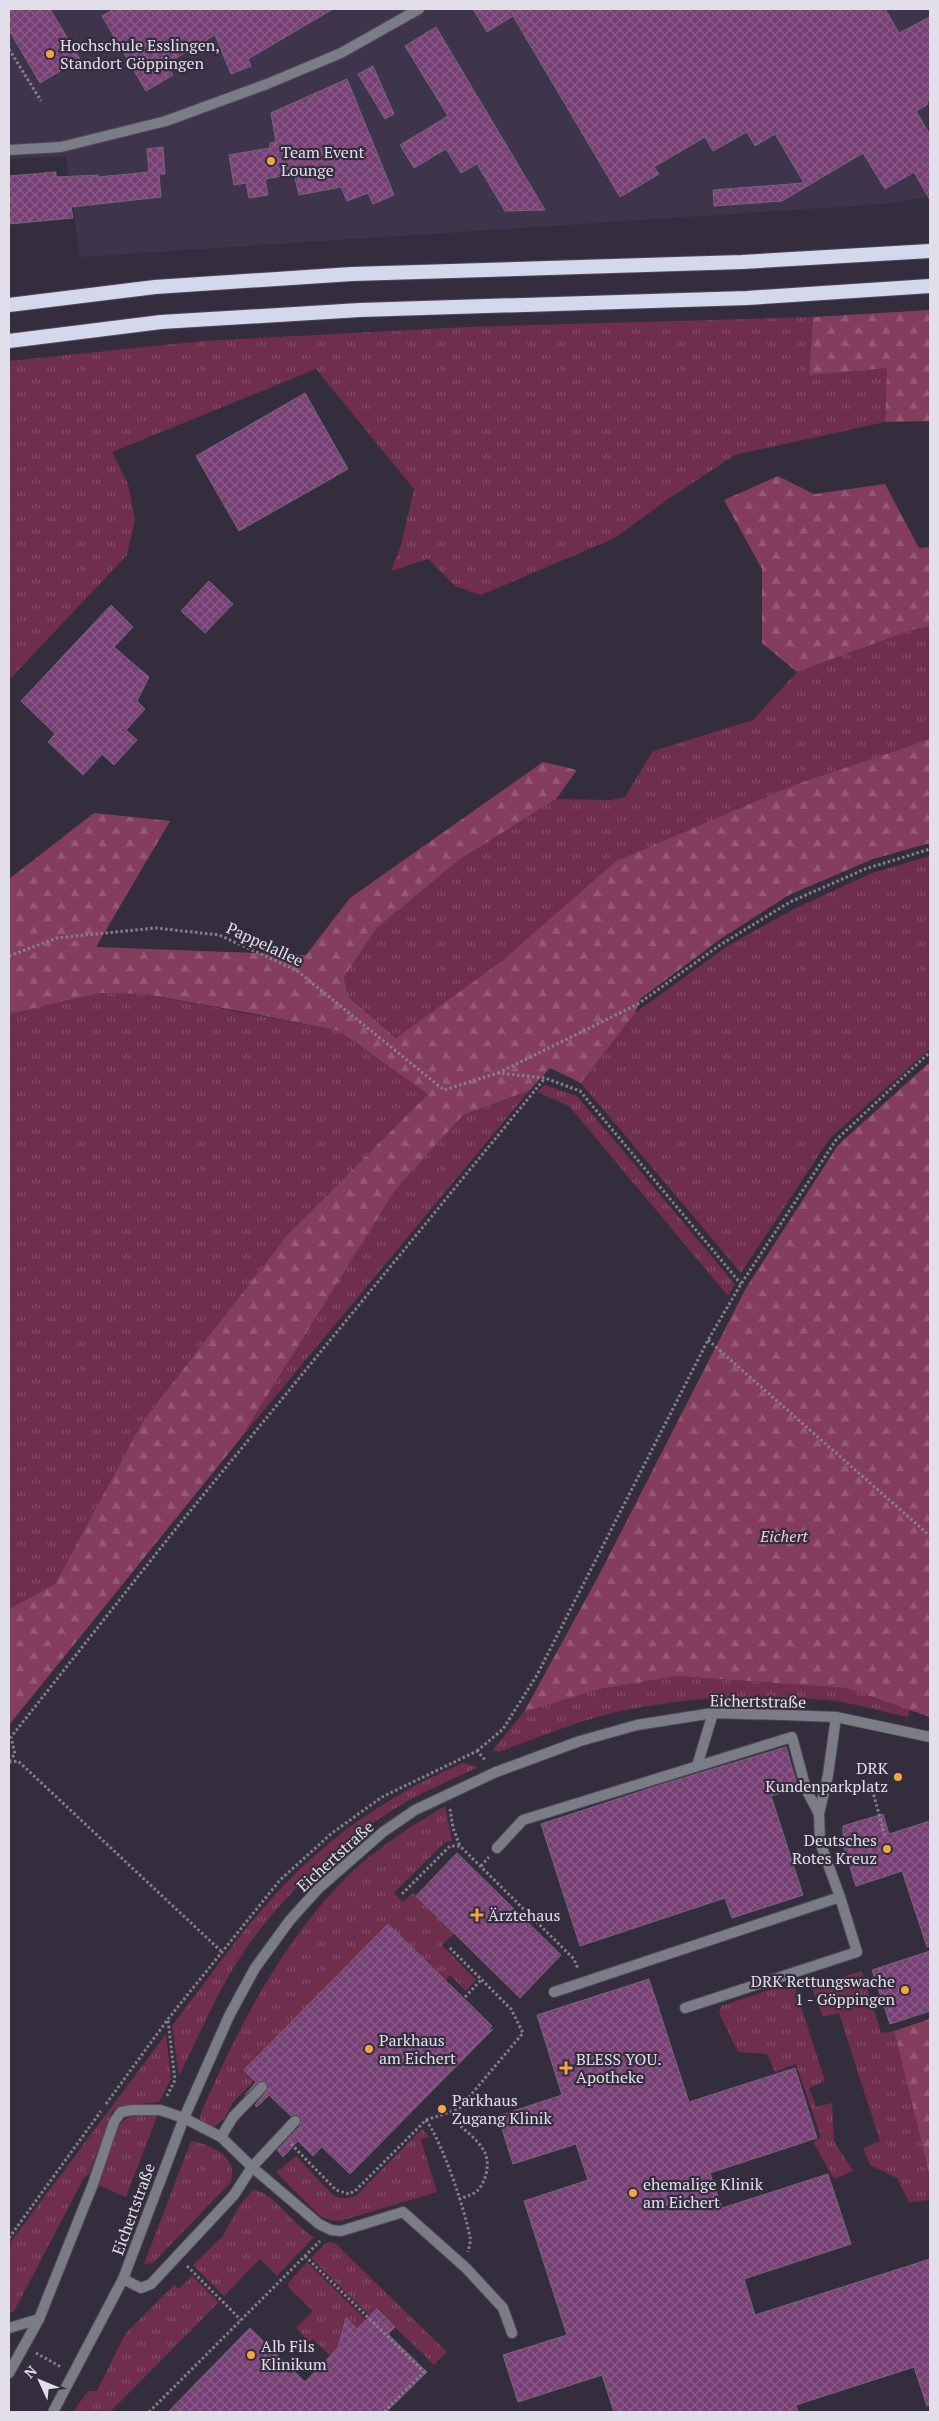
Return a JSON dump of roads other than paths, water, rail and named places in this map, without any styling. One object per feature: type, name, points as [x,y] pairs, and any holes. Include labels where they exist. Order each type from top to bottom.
[{"type":"highway","points":[[9,305],[155,287],[352,274],[742,262],[930,251]]},
{"type":"highway","points":[[9,341],[161,322],[360,310],[747,298],[930,286]]},
{"type":"street","points":[[9,150],[61,147],[166,122],[267,84],[341,53],[407,12],[419,9]]},
{"type":"street","points":[[697,1766],[713,1714]]},
{"type":"street","name":"Eichertstraße","points":[[53,2412],[123,2279],[184,2118],[229,2016],[256,1968],[290,1920],[332,1876],[382,1832],[415,1810],[496,1772],[580,1741],[637,1725],[713,1714],[836,1717],[930,1737]]},
{"type":"street","points":[[685,2008],[857,1952],[820,1842],[819,1814],[828,1775],[836,1717]]},
{"type":"street","points":[[497,1848],[523,1820],[792,1738],[806,1789],[819,1814]]},
{"type":"street","points":[[554,1992],[840,1897]]},
{"type":"street","points":[[221,2137],[233,2118],[262,2087]]},
{"type":"street","points":[[9,2373],[25,2347],[39,2318],[94,2184],[114,2122],[122,2112],[132,2110],[160,2110],[184,2118],[221,2137],[252,2167],[319,2224],[331,2230],[341,2231],[402,2212],[466,2268],[503,2308],[512,2333]]},
{"type":"street","points":[[123,2279],[141,2288],[151,2284],[234,2195],[252,2167],[295,2120]]},
{"type":"street","points":[[9,2328],[39,2318]]},
{"type":"place","name":"Hochschule Esslingen, Standort Göppingen","points":[[50,54]]},
{"type":"place","name":"Team Event Lounge","points":[[271,161]]},
{"type":"place","name":"DRK Kundenparkplatz","points":[[898,1777]]},
{"type":"place","name":"Deutsches Rotes Kreuz","points":[[887,1849]]},
{"type":"place","name":"Ärztehaus","points":[[477,1915]]},
{"type":"place","name":"DRK Rettungswache 1 - Göppingen","points":[[905,1990]]},
{"type":"place","name":"Parkhaus am Eichert","points":[[369,2049]]},
{"type":"place","name":"BLESS YOU. Apotheke","points":[[566,2068]]},
{"type":"place","name":"Parkhaus Zugang Klinik","points":[[442,2109]]},
{"type":"place","name":"ehemalige Klinik am Eichert","points":[[633,2193]]},
{"type":"place","name":"Alb Fils Klinikum","points":[[251,2355]]},
{"type":"park label","name":"Eichert","points":[[784,1536]]}]
